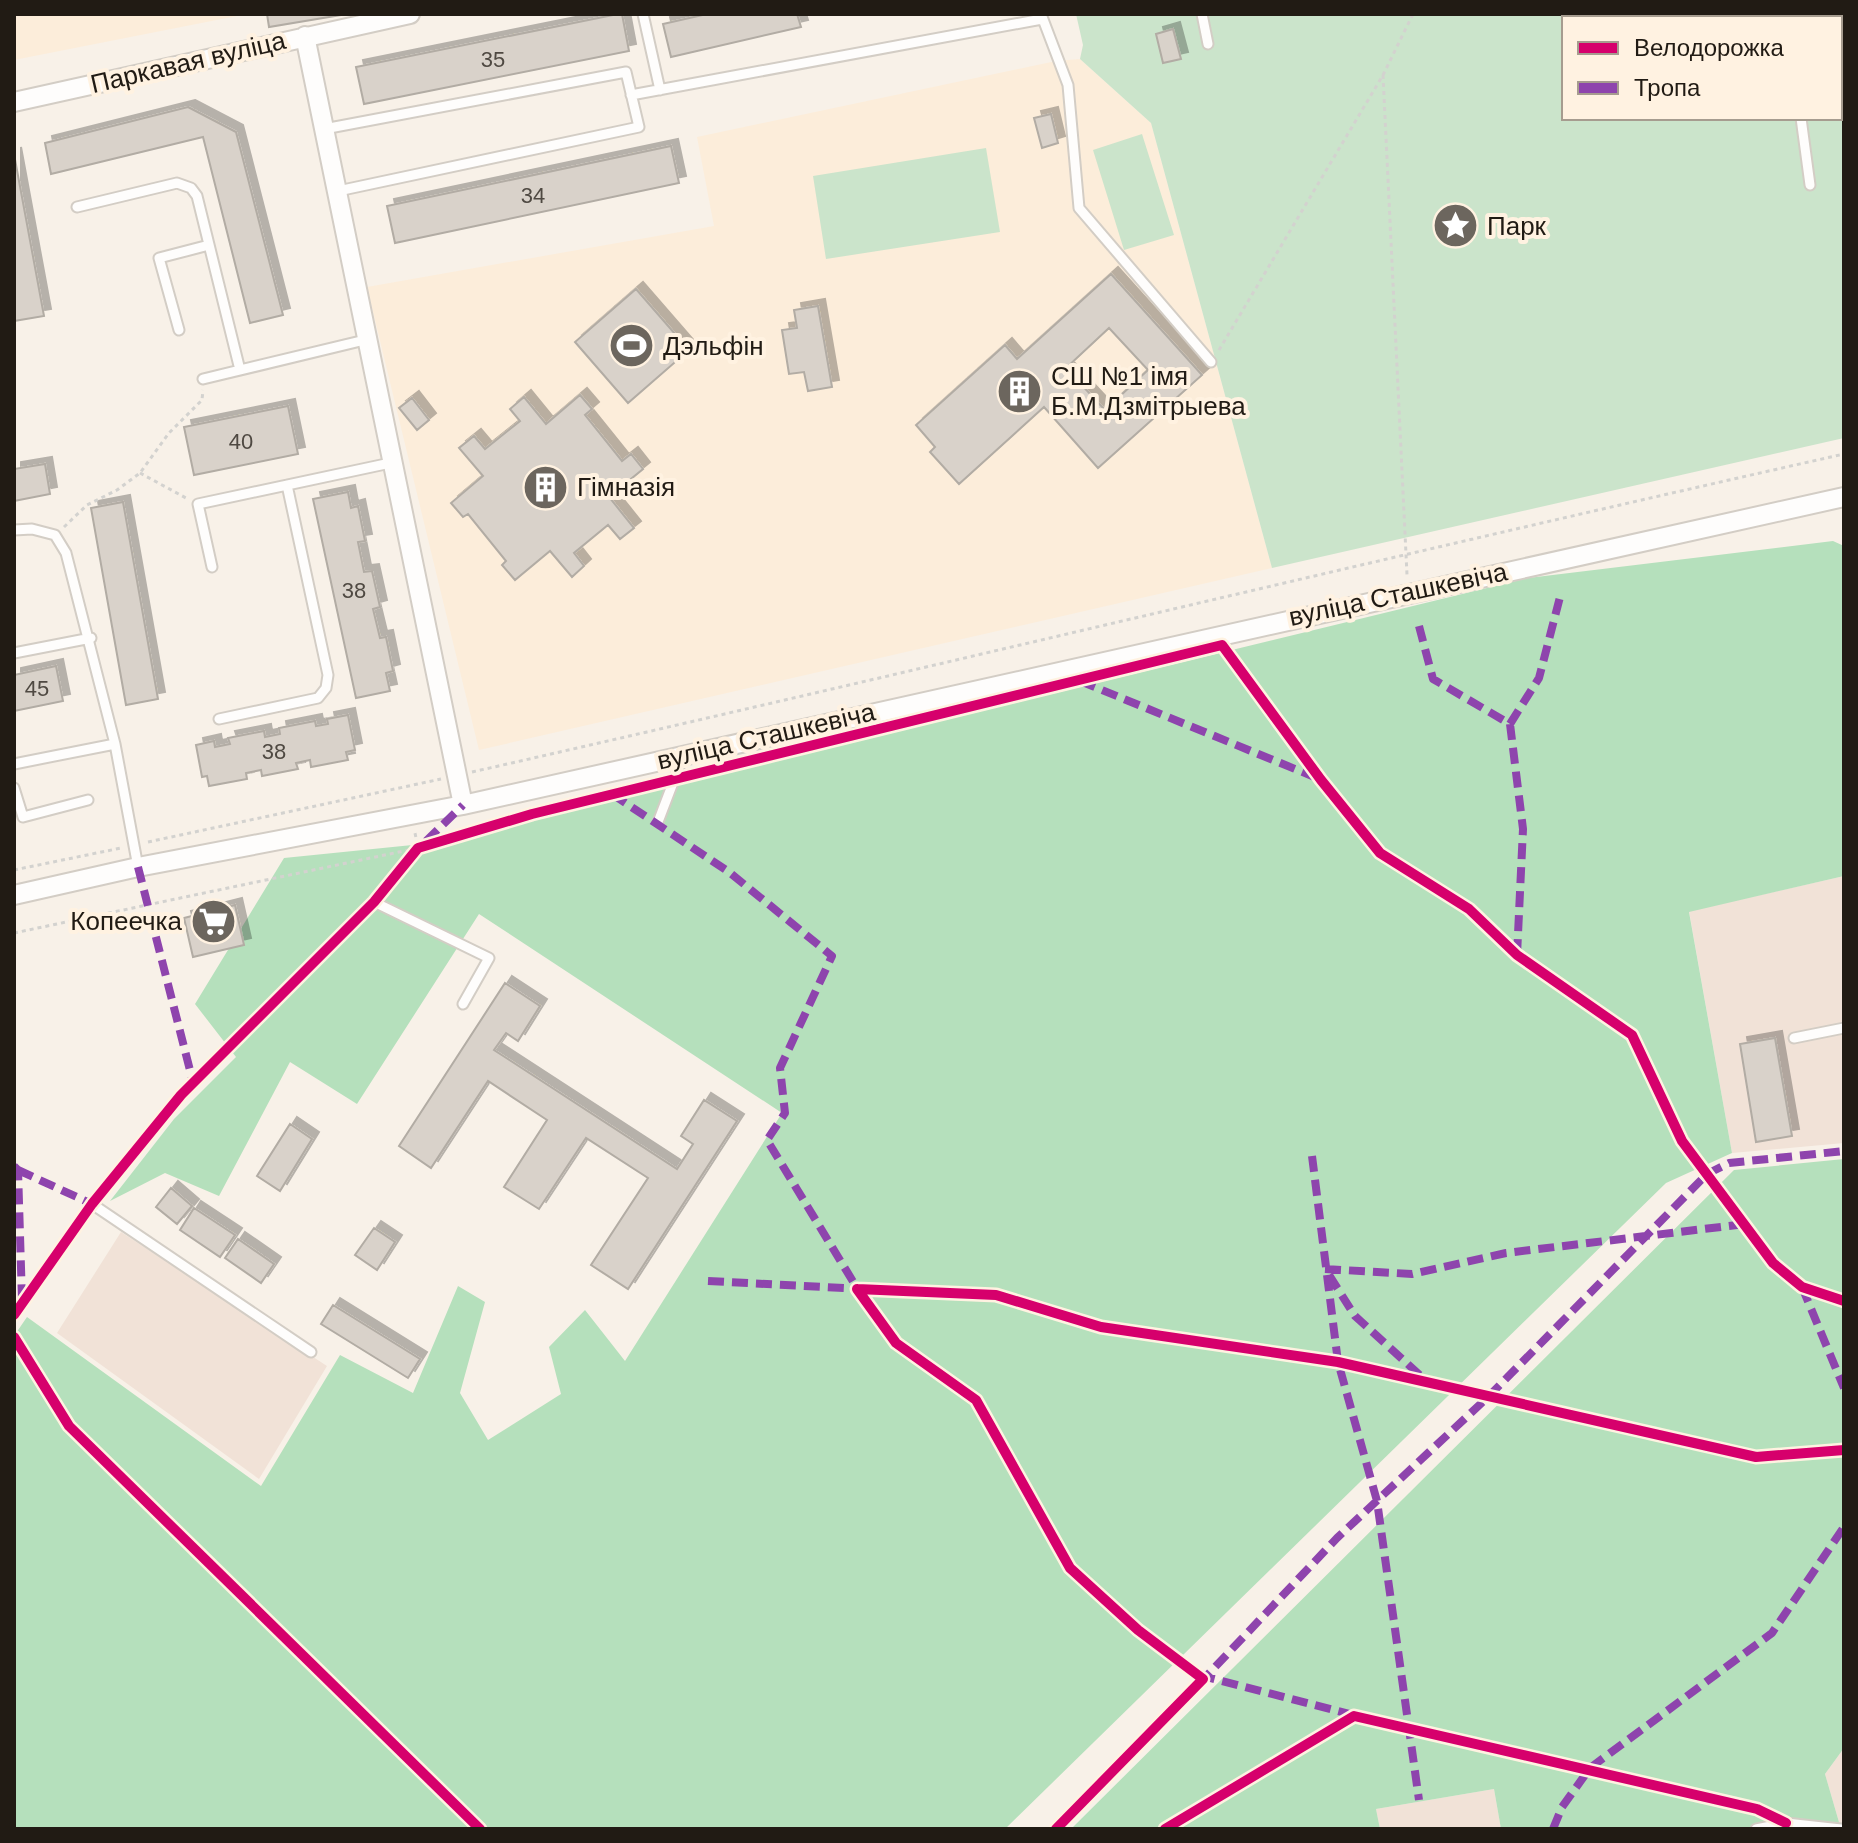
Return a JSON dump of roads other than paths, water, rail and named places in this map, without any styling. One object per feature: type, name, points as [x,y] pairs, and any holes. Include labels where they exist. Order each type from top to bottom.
[{"type":"street","name":"Паркавая вуліца","points":[[14,102],[410,14]]},
{"type":"street","points":[[305,36],[395,462],[463,805]]},
{"type":"street","name":"вуліца Сташкевіча","points":[[14,895],[138,867],[463,805],[1407,591],[1844,497]]},
{"type":"lane","points":[[643,14],[660,90]]},
{"type":"lane","points":[[1202,14],[1208,44]]},
{"type":"lane","points":[[631,95],[1041,17],[1068,85],[1079,208],[1211,362]]},
{"type":"lane","points":[[324,129],[626,72],[639,127],[338,191]]},
{"type":"lane","points":[[1801,120],[1810,185]]},
{"type":"lane","points":[[77,207],[177,183],[191,188],[197,196],[240,370]]},
{"type":"lane","points":[[179,330],[159,258],[209,245]]},
{"type":"lane","points":[[203,379],[369,339]]},
{"type":"lane","points":[[212,567],[198,504],[395,462]]},
{"type":"lane","points":[[219,719],[318,698],[326,688],[328,675],[287,485]]},
{"type":"lane","points":[[14,530],[32,529],[55,535],[66,553],[91,638],[138,867]]},
{"type":"lane","points":[[14,653],[91,638]]},
{"type":"lane","points":[[14,764],[115,744]]},
{"type":"lane","points":[[658,822],[684,754]]},
{"type":"lane","points":[[14,788],[23,817],[88,800]]},
{"type":"lane","points":[[374,902],[489,958],[463,1004]]},
{"type":"lane","points":[[1794,1038],[1844,1028]]},
{"type":"lane","points":[[92,1204],[311,1352]]},
{"type":"lane","points":[[1756,1829],[1786,1823],[1841,1829]]},
{"type":"place","name":"Парк","points":[[1456,226]]},
{"type":"place","name":"Дэльфін","points":[[632,346]]},
{"type":"place","name":"СШ №1 імя Б.М.Дзмітрыева","points":[[1020,391]]},
{"type":"place","name":"Гімназія","points":[[546,487]]},
{"type":"place","name":"Копеечка","points":[[213,921]]}]
